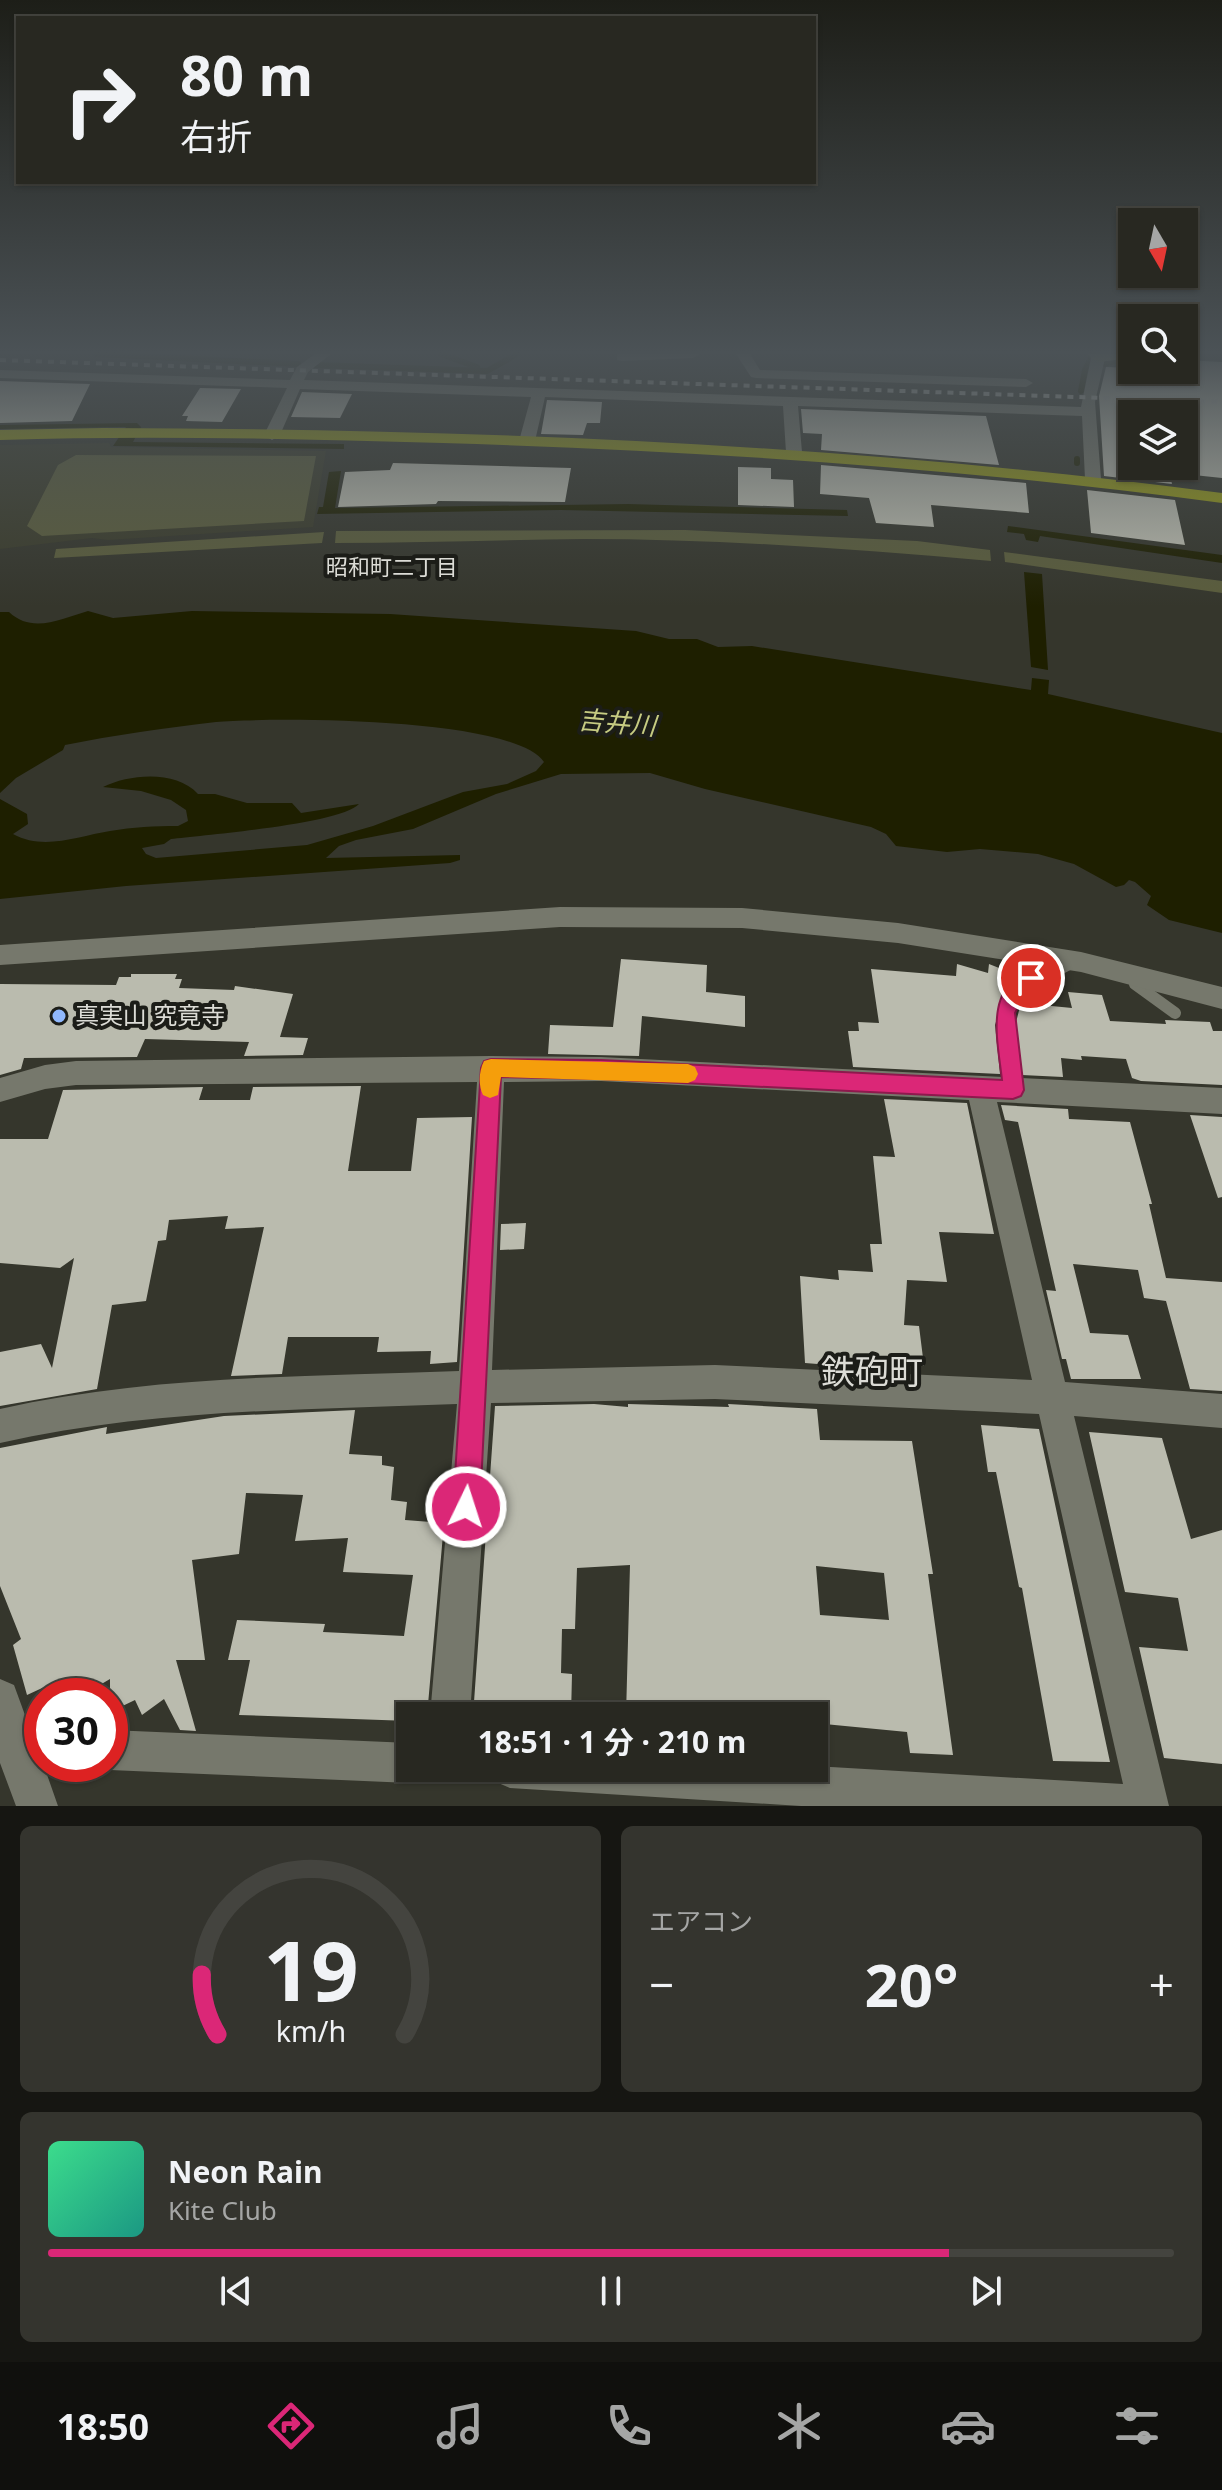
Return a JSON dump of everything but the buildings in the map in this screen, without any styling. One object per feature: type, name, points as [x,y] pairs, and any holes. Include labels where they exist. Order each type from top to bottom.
[{"type":"highway","points":[[411,438],[794,452],[1093,479],[1222,498]]},
{"type":"street","points":[[793,438],[794,452]]},
{"type":"street","points":[[1091,438],[1093,479]]},
{"type":"street","points":[[0,955],[560,917],[742,918],[898,933],[1072,961],[1222,998]]},
{"type":"street","points":[[451,1702],[475,1387],[491,1068]]},
{"type":"street","points":[[0,1090],[45,1077],[76,1073],[491,1068],[601,1069],[1222,1101]]},
{"type":"street","points":[[996,1089],[1051,1398],[1148,1806]]},
{"type":"street","points":[[0,1426],[47,1414],[180,1397],[618,1382],[761,1383],[1051,1398],[1222,1411]]},
{"type":"street","points":[[0,1699],[20,1746],[37,1806]]},
{"type":"street","points":[[128,1751],[396,1762]]},
{"type":"street","points":[[742,1782],[1139,1806]]},
{"type":"lane","points":[[996,1089],[1009,1000],[1031,978],[1067,967],[1072,961]]},
{"type":"lane","points":[[1132,975],[1135,984],[1175,1013]]},
{"type":"shaded area","points":[[109,443],[111,447],[326,451],[313,527],[108,540],[92,538],[0,549],[0,445]]},
{"type":"shaded area","points":[[76,455],[316,456],[304,521],[42,536],[27,526],[58,465]]},
{"type":"shaded area","points":[[685,530],[917,541],[990,550],[991,561],[686,541],[584,539],[335,543],[336,531]]},
{"type":"shaded area","points":[[324,532],[322,543],[54,558],[56,549]]},
{"type":"shaded area","points":[[1004,552],[1222,581],[1222,593],[1005,562]]},
{"type":"water","points":[[118,438],[135,438],[133,442],[344,444],[344,449],[113,446]]},
{"type":"water","points":[[341,471],[335,508],[628,504],[847,510],[848,516],[561,510],[317,514],[319,507],[323,507],[329,472]]},
{"type":"water","points":[[1008,526],[1222,555],[1222,563],[1040,536],[1038,542],[1026,540],[1024,534],[1007,532]]},
{"type":"water","points":[[1024,572],[1042,574],[1048,670],[1031,667]]},
{"type":"water","name":"吉井川","points":[[88,611],[113,618],[192,611],[390,614],[636,631],[669,639],[697,639],[718,647],[752,646],[1031,690],[1032,678],[1049,680],[1048,694],[1222,733],[1222,933],[1169,920],[1147,905],[1151,896],[1135,882],[1129,880],[1116,887],[1074,864],[1038,854],[980,849],[947,852],[896,846],[886,834],[871,827],[705,789],[650,773],[561,774],[496,794],[413,829],[339,846],[326,858],[460,855],[460,860],[450,863],[126,886],[0,899],[0,799],[27,814],[28,824],[13,834],[49,842],[110,831],[178,826],[188,821],[186,810],[171,800],[141,791],[103,787],[139,777],[178,781],[198,794],[215,794],[247,803],[292,803],[301,813],[359,804],[347,811],[300,823],[171,839],[164,844],[142,848],[146,854],[156,858],[307,845],[373,826],[463,792],[507,784],[536,771],[544,762],[524,747],[488,736],[442,728],[390,723],[245,720],[140,732],[65,745],[63,750],[16,778],[0,793],[0,612],[9,612],[27,622],[47,623]]},
{"type":"slow traffic","points":[[490,1088],[491,1068],[688,1074]]},
{"type":"place","name":"真実山 究竟寺","points":[[59,1016]]},
{"type":"district","name":"昭和町二丁目","points":[[392,567]]},
{"type":"district","name":"鉄砲町","points":[[872,1372]]},
{"type":"route","points":[[466,1507],[491,1068],[601,1069],[1013,1090],[1005,1012],[1018,988],[1031,978]]}]
